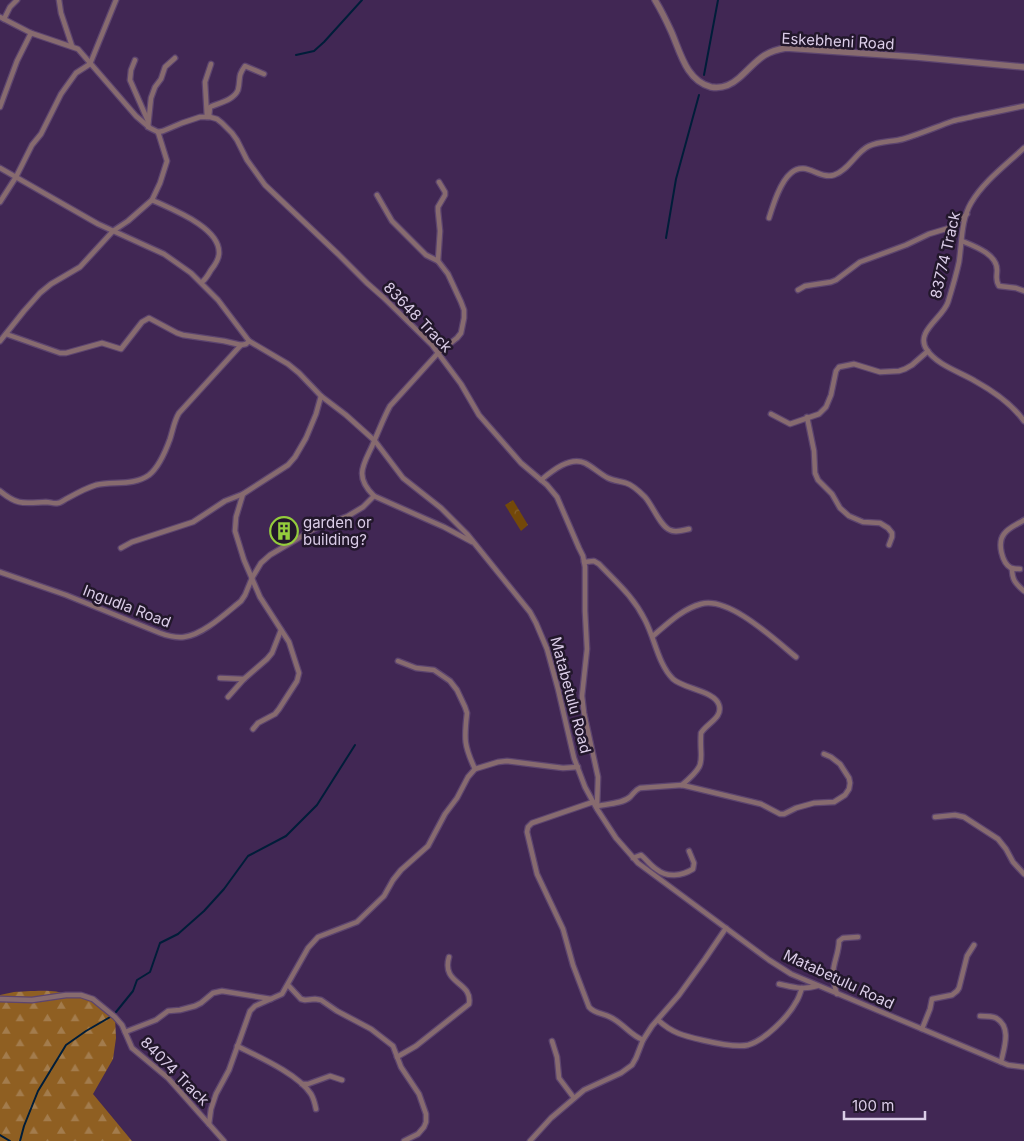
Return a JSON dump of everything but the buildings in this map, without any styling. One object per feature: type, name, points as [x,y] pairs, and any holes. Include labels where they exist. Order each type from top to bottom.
[{"type":"street","points":[[0,342],[40,293],[51,284],[80,267],[113,231],[128,221],[152,200],[167,162],[158,132],[136,116],[78,49],[31,34],[2,18],[17,0]]},
{"type":"street","points":[[59,0],[61,13],[72,46]]},
{"type":"street","points":[[0,202],[32,146],[41,134],[61,94],[76,73],[90,64],[116,0]]},
{"type":"street","name":"Eskebheni Road","points":[[655,0],[666,18],[688,70],[697,81],[716,88],[729,85],[768,52],[786,48],[1024,67]]},
{"type":"street","points":[[0,107],[17,62],[31,34]]},
{"type":"street","points":[[149,127],[151,98],[155,87],[161,79],[165,67],[175,58]]},
{"type":"street","points":[[135,60],[130,80],[149,127]]},
{"type":"street","points":[[208,117],[205,82],[211,64]]},
{"type":"street","points":[[208,117],[210,107],[231,98],[237,92],[240,74],[245,66],[264,74]]},
{"type":"street","points":[[769,218],[776,196],[793,172],[804,168],[828,176],[836,174],[864,148],[875,144],[900,140],[962,119],[1024,106]]},
{"type":"street","points":[[158,132],[195,119],[208,117]]},
{"type":"street","name":"83648 Track","points":[[208,117],[216,119],[232,133],[244,150],[247,160],[265,185],[432,345],[461,384],[479,415],[521,463],[547,485],[557,497],[580,548],[584,562],[587,649],[582,696],[584,713],[598,772],[597,807]]},
{"type":"street","name":"83774 Track","points":[[928,351],[923,344],[926,331],[947,307],[957,271],[962,234],[971,204],[984,185],[1024,148]]},
{"type":"street","name":"Matabetulu Road","points":[[0,168],[113,231],[164,254],[180,264],[202,282],[224,307],[249,341],[288,364],[321,396],[346,415],[375,441],[403,478],[441,508],[476,544],[530,612],[536,623],[547,648],[574,758],[592,802],[616,838],[633,858],[653,875],[791,974],[1001,1062],[1015,1067],[1024,1067]]},
{"type":"street","points":[[438,261],[440,231],[438,207],[445,195],[439,182]]},
{"type":"street","points":[[377,195],[392,221],[426,255],[438,261],[448,274],[464,310],[464,318],[463,326],[457,338],[438,353],[390,406],[362,466],[364,481],[367,489],[374,496],[444,527],[476,544]]},
{"type":"street","points":[[152,200],[195,220],[217,242],[218,258],[202,282]]},
{"type":"street","points":[[798,290],[805,286],[836,280],[860,262],[948,228],[967,214]]},
{"type":"street","points":[[962,241],[976,247],[992,258],[997,267],[996,282],[999,286],[1024,291]]},
{"type":"street","points":[[6,334],[66,353],[102,343],[121,349],[142,322],[148,318],[183,335],[241,345],[249,341]]},
{"type":"street","points":[[0,491],[7,497],[21,503],[57,503],[91,487],[133,482],[146,477],[160,461],[179,414],[241,345]]},
{"type":"street","points":[[771,414],[790,424],[819,414],[826,407],[832,395],[836,371],[839,367],[854,364],[880,372],[899,372],[912,365],[928,351],[947,366],[976,381],[1009,404],[1024,421]]},
{"type":"street","points":[[121,548],[132,542],[193,522],[226,501],[243,494],[288,465],[306,438],[321,396]]},
{"type":"street","points":[[807,417],[814,451],[815,473],[818,480],[832,494],[840,508],[849,516],[863,522],[880,523],[888,528],[892,533],[889,545]]},
{"type":"street","points":[[541,480],[550,472],[566,463],[574,461],[583,462],[606,477],[627,483],[640,492],[670,530],[689,529]]},
{"type":"street","points":[[243,494],[236,517],[235,531],[244,560],[260,597],[289,642],[299,673],[297,681],[279,709],[258,723],[253,729]]},
{"type":"street","name":"Ingudla Road","points":[[0,572],[66,595],[160,633],[182,638],[202,631],[241,601],[261,563],[274,551],[314,529],[348,516],[363,507],[374,496]]},
{"type":"street","points":[[1020,569],[1007,565],[1001,539],[1006,532],[1024,520]]},
{"type":"street","points":[[584,562],[596,562],[626,590],[636,604],[653,636],[661,660],[674,679],[680,684],[717,701],[720,708],[718,715],[701,732],[701,766],[682,785]]},
{"type":"street","points":[[1012,568],[1014,580],[1024,591]]},
{"type":"street","points":[[653,636],[676,617],[694,607],[707,603],[729,610],[757,624],[796,657]]},
{"type":"street","points":[[228,697],[244,679],[270,656],[281,630]]},
{"type":"street","points":[[398,661],[416,668],[434,670],[450,681],[457,690],[466,709],[464,740],[468,756],[475,769]]},
{"type":"street","points":[[220,678],[244,679]]},
{"type":"street","points":[[597,807],[628,799],[640,788],[682,785],[761,804],[780,814],[784,814],[796,808],[814,803],[834,802],[845,795],[850,783],[849,778],[840,764],[824,754]]},
{"type":"street","points":[[209,1124],[213,1102],[229,1070],[250,1011],[256,1006],[282,994],[313,942],[324,934],[357,922],[384,896],[401,870],[428,846],[445,814],[475,769],[507,761],[578,768]]},
{"type":"street","points":[[592,802],[532,822],[527,829],[527,837],[536,874],[563,929],[573,965],[589,1007],[592,1011],[613,1018],[634,1036],[644,1040]]},
{"type":"street","points":[[935,818],[955,815],[964,817],[998,839],[1013,862],[1024,874]]},
{"type":"street","points":[[633,858],[641,855],[659,872],[667,875],[680,875],[693,869],[694,863],[689,851]]},
{"type":"street","points":[[530,1141],[552,1118],[584,1090],[628,1068],[658,1020],[679,995],[726,928]]},
{"type":"street","points":[[837,994],[833,971],[839,941],[843,938],[858,937]]},
{"type":"street","points":[[922,1029],[932,998],[952,995],[959,988],[967,956],[974,945]]},
{"type":"street","points":[[397,1057],[416,1046],[469,1004],[467,991],[450,974],[448,966],[449,957]]},
{"type":"street","points":[[779,984],[802,988],[817,986]]},
{"type":"street","points":[[288,985],[301,999],[321,1000],[393,1045],[401,1067],[419,1094],[426,1114],[424,1127],[418,1134],[404,1141]]},
{"type":"street","points":[[658,1020],[668,1029],[688,1037],[713,1043],[746,1045],[761,1038],[774,1028],[793,1007],[802,988]]},
{"type":"street","points":[[125,1032],[156,1020],[168,1011],[180,1010],[199,1004],[216,992],[222,991],[272,999]]},
{"type":"street","name":"84074 Track","points":[[0,999],[32,1000],[66,995],[81,995],[93,999],[120,1022],[132,1048],[168,1078],[224,1141]]},
{"type":"street","points":[[980,1016],[998,1019],[1005,1030],[1001,1062]]},
{"type":"street","points":[[552,1041],[557,1057],[559,1078],[574,1098]]},
{"type":"street","points":[[237,1046],[279,1068],[302,1084],[312,1096],[316,1109]]},
{"type":"street","points":[[302,1084],[308,1084],[330,1076],[342,1080]]},
{"type":"green space","points":[[513,500],[528,525],[521,531],[505,505]]},
{"type":"green space","points":[[48,991],[66,995],[77,994],[93,999],[115,1017],[116,1038],[113,1059],[93,1094],[132,1141],[0,1141],[0,995],[14,992]]},
{"type":"waterway","points":[[296,55],[314,51],[362,0]]},
{"type":"waterway","points":[[704,75],[718,0]]},
{"type":"waterway","points":[[666,238],[676,179],[699,95]]},
{"type":"waterway","points":[[116,1012],[133,991],[137,980],[150,972],[160,943],[178,934],[204,911],[224,889],[248,856],[286,836],[317,805],[355,745]]},
{"type":"waterway","points":[[20,1141],[38,1091],[66,1045],[112,1016]]},
{"type":"waterway","points":[[0,1135],[10,1141]]},
{"type":"place","name":"garden or building?","points":[[284,531]]}]
